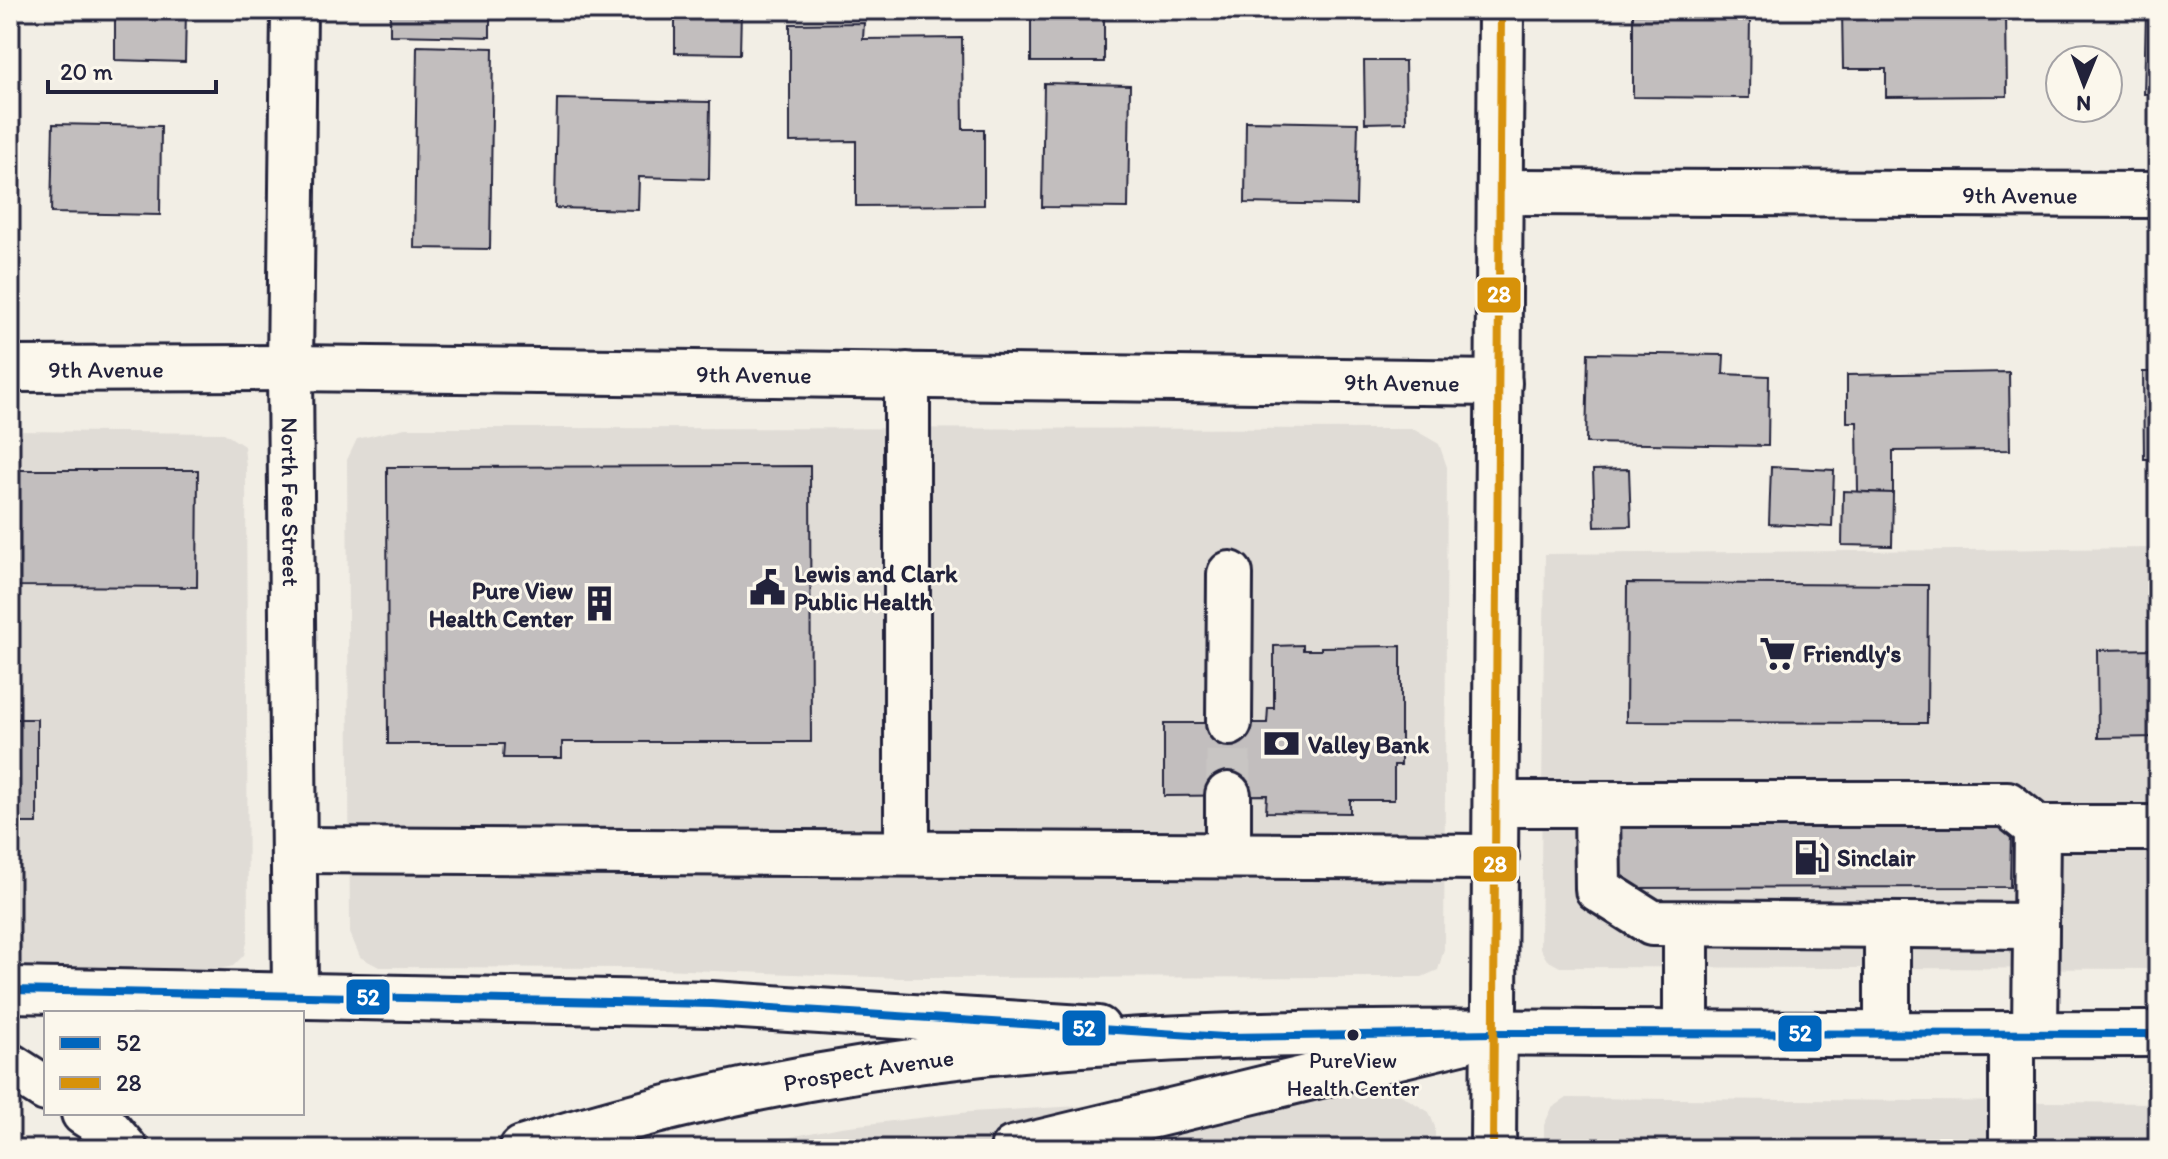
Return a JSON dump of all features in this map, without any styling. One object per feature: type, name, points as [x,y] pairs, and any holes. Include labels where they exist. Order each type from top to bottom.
[{"type":"main road","name":"North Fee Street","points":[[294,10],[290,368],[295,995]]},
{"type":"main road","points":[[1493,1149],[1501,10]]},
{"type":"main road","name":"9th Avenue","points":[[1500,192],[2158,195]]},
{"type":"main road","name":"9th Avenue","points":[[10,369],[290,368],[1499,383]]},
{"type":"main road","points":[[907,375],[907,853]]},
{"type":"main road","points":[[1229,723],[1230,574]]},
{"type":"main road","points":[[1228,795],[1228,855]]},
{"type":"main road","points":[[1496,804],[2007,804],[2037,828],[2158,828]]},
{"type":"main road","points":[[1597,804],[1598,889],[1652,923],[2036,926]]},
{"type":"main road","points":[[2012,1149],[2036,926],[2037,828]]},
{"type":"main road","points":[[294,850],[1496,857]]},
{"type":"main road","points":[[1686,924],[1686,1033]]},
{"type":"main road","points":[[1887,925],[1887,1034]]},
{"type":"main road","points":[[10,990],[711,1004],[1224,1037],[1495,1033],[2158,1034]]},
{"type":"main road","points":[[1013,1149],[1495,1033]]},
{"type":"main road","name":"Prospect Avenue","points":[[522,1149],[742,1091],[861,1069],[983,1053],[1224,1037]]},
{"type":"main road","points":[[10,1066],[44,1088]]},
{"type":"main road","points":[[87,1115],[106,1127],[125,1149]]},
{"type":"shaded area","points":[[405,428],[1413,429],[1439,444],[1447,467],[1444,949],[1438,970],[1422,977],[901,978],[634,968],[379,967],[360,957],[350,933],[347,460],[357,439]]},
{"type":"shaded area","points":[[10,431],[224,433],[244,446],[248,938],[244,955],[233,966],[215,970],[10,965]]},
{"type":"shaded area","points":[[2158,548],[2158,969],[1560,967],[1547,960],[1540,948],[1545,554]]},
{"type":"shaded area","points":[[1391,1089],[1429,1112],[1435,1127],[1435,1149],[729,1149],[841,1127],[970,1112]]},
{"type":"shaded area","points":[[1567,1098],[2158,1103],[2158,1149],[1544,1149],[1544,1125],[1552,1108]]},
{"type":"building","points":[[115,10],[186,10],[185,62],[115,60]]},
{"type":"building","points":[[390,10],[490,10],[490,37],[390,35]]},
{"type":"building","points":[[675,10],[741,10],[740,54],[675,53]]},
{"type":"building","points":[[1031,10],[1104,10],[1104,62],[1031,62]]},
{"type":"building","points":[[1842,10],[2006,13],[2007,96],[1886,97],[1886,69],[1843,69]]},
{"type":"building","points":[[2146,11],[2158,11],[2158,94],[2144,94]]},
{"type":"building","points":[[1633,13],[1750,14],[1749,98],[1633,97]]},
{"type":"building","points":[[864,23],[863,39],[962,38],[963,129],[984,129],[984,205],[856,206],[856,141],[790,142],[790,24]]},
{"type":"building","points":[[417,46],[493,48],[490,249],[414,248]]},
{"type":"building","points":[[1364,61],[1405,61],[1406,122],[1365,123]]},
{"type":"building","points":[[1044,83],[1130,85],[1128,208],[1042,207]]},
{"type":"building","points":[[557,99],[710,102],[709,179],[639,177],[638,210],[555,208]]},
{"type":"building","points":[[1246,121],[1358,123],[1356,205],[1245,203]]},
{"type":"building","points":[[53,124],[161,126],[160,215],[51,213]]},
{"type":"building","points":[[1588,353],[1724,355],[1723,374],[1769,376],[1768,446],[1586,443]]},
{"type":"building","points":[[2009,372],[2010,450],[1893,451],[1893,493],[1858,492],[1857,422],[1847,422],[1847,375]]},
{"type":"building","points":[[2143,372],[2158,372],[2158,459],[2144,459]]},
{"type":"building","name":"Pure View Health Center","points":[[810,466],[811,742],[562,742],[562,758],[503,758],[504,744],[388,744],[387,467]]},
{"type":"building","points":[[1771,467],[1834,470],[1832,527],[1769,524]]},
{"type":"building","points":[[1629,469],[1631,526],[1595,527],[1593,470]]},
{"type":"building","points":[[10,470],[198,470],[197,587],[10,586]]},
{"type":"building","points":[[1843,491],[1893,493],[1892,546],[1842,545]]},
{"type":"building","name":"Friendly's","points":[[1627,583],[1928,585],[1927,723],[1626,722]]},
{"type":"building","name":"Valley Bank","points":[[1303,645],[1303,650],[1401,646],[1401,765],[1394,765],[1394,800],[1350,800],[1350,813],[1266,812],[1267,795],[1164,796],[1164,723],[1267,723],[1268,708],[1274,708],[1274,646]]},
{"type":"building","points":[[2158,649],[2158,737],[2098,738],[2097,650]]},
{"type":"building","points":[[10,719],[37,719],[37,823],[10,823]]},
{"type":"building","name":"Sinclair","points":[[1620,822],[2005,826],[2011,831],[2010,887],[1619,888],[1612,828]]},
{"type":"tunnel","points":[[1228,795],[1229,723]]},
{"type":"transit line","name":"28","points":[[1493,1149],[1501,10]]},
{"type":"transit line","name":"52","points":[[10,990],[711,1004],[1224,1037],[1495,1033],[2158,1034]]},
{"type":"place","name":"Lewis and Clark Public Health","points":[[768,587]]},
{"type":"place","name":"Pure View Health Center","points":[[599,604]]},
{"type":"place","name":"Friendly's","points":[[1777,653]]},
{"type":"place","name":"Valley Bank","points":[[1282,744]]},
{"type":"place","name":"Sinclair","points":[[1811,857]]},
{"type":"place","name":"PureView Health Center","points":[[1353,1035]]}]
